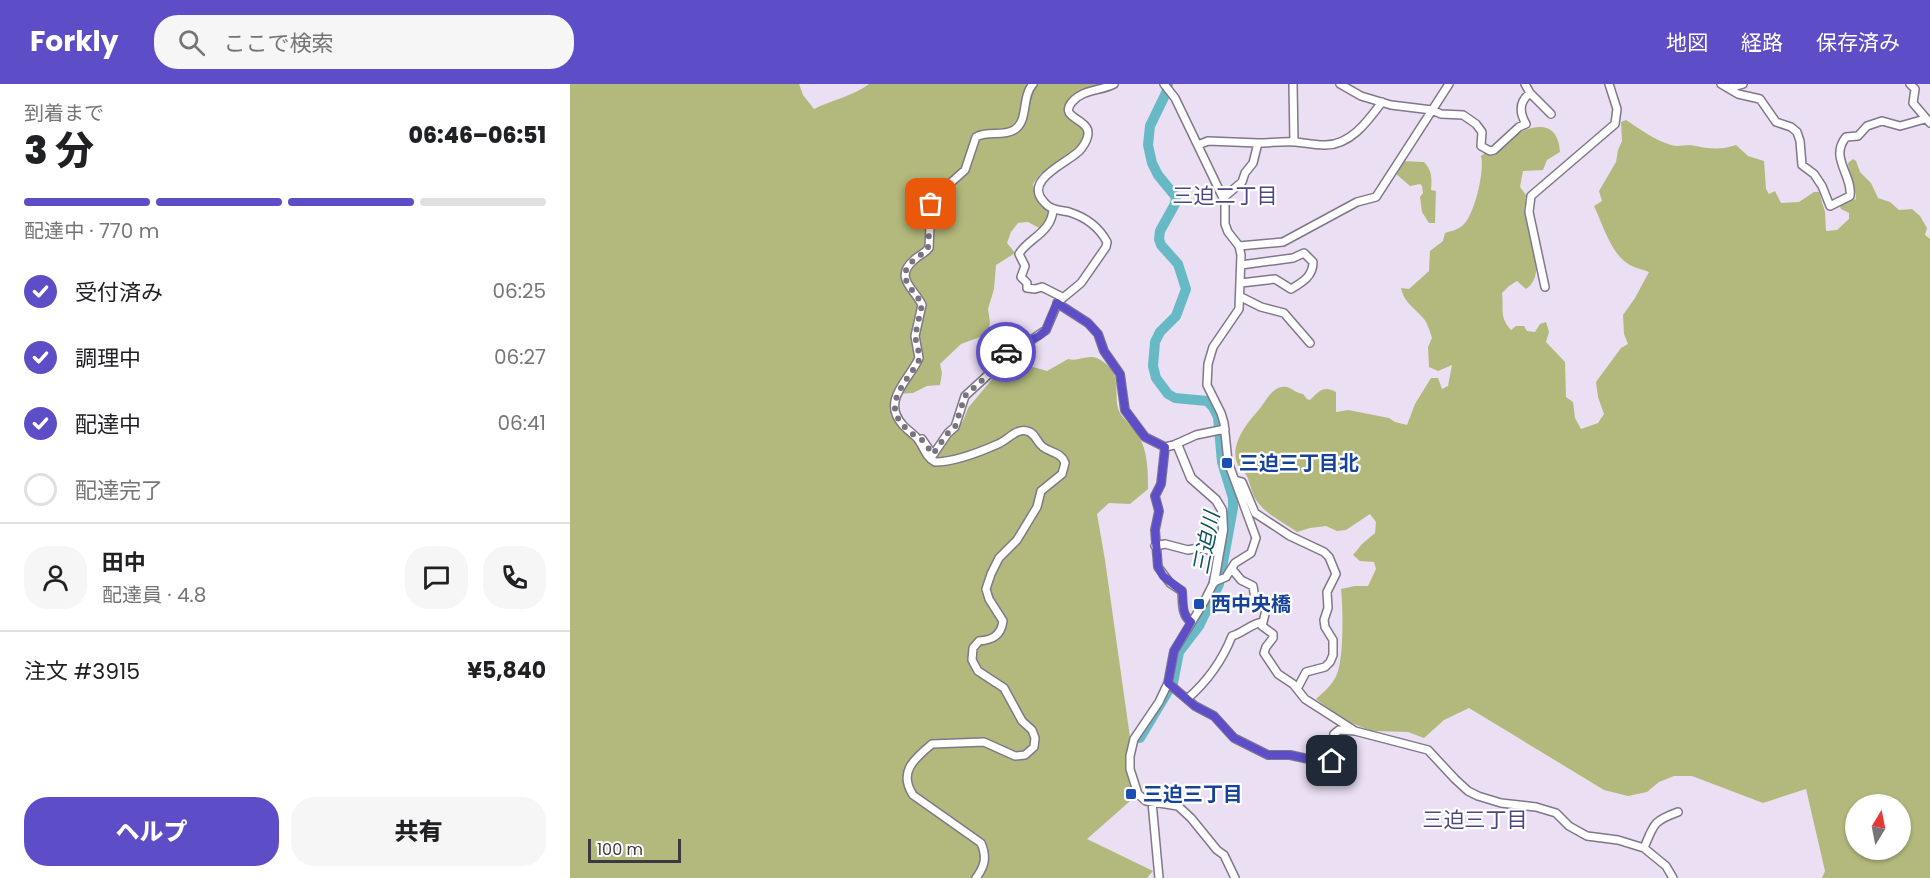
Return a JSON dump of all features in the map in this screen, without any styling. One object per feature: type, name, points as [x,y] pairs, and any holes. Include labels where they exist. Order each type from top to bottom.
[{"type":"street","points":[[1033,84],[1027,93],[1023,118],[1019,126],[1008,132],[983,134],[976,137],[965,170],[936,196],[931,204],[928,248],[925,253],[914,259],[905,273],[905,283],[922,305],[915,336],[920,358],[898,389],[895,404],[896,415],[902,425],[922,440],[933,454],[955,427],[965,396],[989,374],[995,356],[1024,345],[1039,336],[1050,323],[1057,303],[1082,283],[1107,242],[1095,226],[1086,220],[1077,215],[1053,209],[1042,201],[1039,191],[1041,183],[1052,170],[1078,152],[1085,143],[1088,127],[1072,116],[1069,111],[1071,104],[1079,96],[1091,90],[1114,84]]},
{"type":"street","points":[[1293,84],[1294,142]]},
{"type":"street","points":[[1340,84],[1361,96],[1382,102],[1432,110],[1440,114],[1469,117],[1482,132],[1481,146],[1490,151],[1519,127],[1526,124],[1520,109],[1522,102],[1530,93]]},
{"type":"street","points":[[1239,246],[1283,242],[1357,202],[1376,197],[1449,84]]},
{"type":"street","points":[[1525,84],[1530,93],[1551,114]]},
{"type":"street","points":[[1545,287],[1529,212],[1531,196],[1615,124],[1617,109],[1609,84]]},
{"type":"street","points":[[1725,86],[1743,84]]},
{"type":"street","points":[[1725,86],[1738,94],[1760,99],[1776,122],[1791,127],[1797,132],[1802,165],[1814,174],[1830,206],[1850,196],[1850,188],[1839,156],[1840,147],[1846,137],[1858,136],[1867,126],[1882,120],[1900,126],[1928,121],[1913,103],[1915,89],[1910,84]]},
{"type":"street","points":[[1164,85],[1198,146],[1225,202],[1226,228],[1239,246],[1241,265],[1239,309],[1213,347],[1208,364],[1207,385],[1221,413],[1221,429],[1228,462],[1256,538],[1251,553],[1239,560],[1219,579],[1174,651],[1170,685],[1134,739],[1130,770],[1138,794],[1146,801],[1178,806],[1224,855],[1235,878]]},
{"type":"street","points":[[1198,146],[1208,141],[1294,142],[1323,146],[1342,141],[1367,122],[1382,102]]},
{"type":"street","points":[[1223,198],[1242,182],[1245,173],[1253,163],[1258,143]]},
{"type":"street","points":[[1053,209],[1051,219],[1039,237],[1020,250],[1018,254],[1025,266],[1021,277],[1027,283],[1027,288],[1035,289],[1042,286],[1062,297]]},
{"type":"street","points":[[1241,265],[1293,258],[1304,253],[1313,262],[1313,267],[1306,280],[1292,289],[1275,279],[1241,283]]},
{"type":"street","points":[[1240,297],[1264,308],[1284,313],[1310,343]]},
{"type":"street","points":[[1057,303],[1088,323],[1098,334],[1104,351],[1120,374],[1125,410],[1145,437],[1165,447],[1196,435],[1221,429]]},
{"type":"street","points":[[918,439],[927,457],[940,462],[990,448],[1020,430],[1028,431],[1034,434],[1040,445],[1061,456],[1065,463],[1062,474],[1041,491],[1037,507],[1017,540],[999,558],[991,574],[986,589],[1003,621],[1001,630],[992,640],[979,641],[973,648],[972,660],[978,671],[1004,688],[1022,721],[1032,730],[1035,738],[1034,747],[1025,754],[1015,756],[984,742],[932,744],[909,769],[906,776],[907,785],[922,802],[981,843],[986,854],[983,868],[976,878]]},
{"type":"street","points":[[1177,444],[1191,478],[1216,500],[1222,510],[1224,530],[1219,552],[1219,579]]},
{"type":"street","points":[[1165,447],[1161,484],[1155,496],[1159,511],[1155,530],[1158,567],[1163,576],[1182,591],[1184,610],[1187,619],[1191,622]]},
{"type":"street","points":[[1235,480],[1242,482],[1255,513],[1290,536],[1324,552],[1334,566],[1336,574],[1327,592],[1328,608],[1324,620],[1325,627],[1333,640],[1333,655],[1324,667],[1306,672],[1297,689]]},
{"type":"street","points":[[1155,546],[1165,544],[1188,550],[1198,548],[1219,552]]},
{"type":"street","points":[[1232,569],[1241,580],[1253,586],[1255,599],[1266,610],[1263,628],[1273,634],[1273,638],[1266,647],[1265,657],[1278,674],[1293,684],[1305,699],[1354,731]]},
{"type":"street","points":[[1187,699],[1201,688],[1215,670],[1232,636],[1263,622]]},
{"type":"street","points":[[1170,685],[1214,716],[1234,738],[1268,755],[1290,755],[1326,763],[1341,755],[1343,750],[1334,732],[1354,731],[1428,750],[1460,783],[1478,796],[1501,803],[1536,807],[1556,813],[1569,825],[1587,836],[1618,840],[1644,848],[1666,866],[1673,878]]},
{"type":"street","points":[[1152,802],[1159,878]]},
{"type":"street","points":[[1644,848],[1652,828],[1659,819],[1678,812]]},
{"type":"green space","points":[[570,84],[799,84],[803,95],[814,109],[856,92],[869,84],[1106,84],[1091,88],[1066,110],[1086,130],[1084,138],[1076,149],[1046,172],[1041,173],[1033,184],[1039,199],[1051,211],[1041,229],[1028,222],[1018,223],[1011,232],[1007,243],[1015,253],[996,265],[994,289],[988,309],[990,322],[988,334],[961,344],[940,364],[942,373],[940,385],[927,386],[913,393],[896,394],[893,410],[900,428],[933,462],[963,421],[968,408],[999,371],[1012,365],[1026,365],[1047,371],[1068,359],[1095,357],[1112,371],[1120,413],[1141,441],[1146,454],[1147,468],[1148,489],[1130,504],[1109,503],[1097,514],[1138,794],[1087,839],[1153,871],[1147,878],[570,878]]},
{"type":"green space","points":[[1626,120],[1653,137],[1673,146],[1718,148],[1736,145],[1748,156],[1764,161],[1766,189],[1769,194],[1775,191],[1781,203],[1799,202],[1814,192],[1819,192],[1825,212],[1826,231],[1837,230],[1849,219],[1849,213],[1841,209],[1839,204],[1856,199],[1848,163],[1853,159],[1860,172],[1871,183],[1878,198],[1890,202],[1899,210],[1912,209],[1920,216],[1927,228],[1925,235],[1930,239],[1930,878],[1822,878],[1825,871],[1806,789],[1763,803],[1692,776],[1674,776],[1659,782],[1647,792],[1628,796],[1604,790],[1469,708],[1444,720],[1424,738],[1408,732],[1371,731],[1342,719],[1316,699],[1333,681],[1339,666],[1342,632],[1341,589],[1368,586],[1376,569],[1374,562],[1360,561],[1353,555],[1375,533],[1376,522],[1370,514],[1346,530],[1337,531],[1326,526],[1297,532],[1268,513],[1255,498],[1247,476],[1236,458],[1235,451],[1240,437],[1269,395],[1282,387],[1303,394],[1310,400],[1322,390],[1332,390],[1336,392],[1336,412],[1348,410],[1389,418],[1407,425],[1415,404],[1431,378],[1438,378],[1442,389],[1448,386],[1452,365],[1438,371],[1429,367],[1428,347],[1432,338],[1429,328],[1424,319],[1407,302],[1401,288],[1409,289],[1429,271],[1430,251],[1443,241],[1445,233],[1459,228],[1467,220],[1475,203],[1480,182],[1481,156],[1514,135],[1539,127],[1549,129],[1557,137],[1560,152],[1547,160],[1543,170],[1523,171],[1520,187],[1526,195],[1524,212],[1527,216],[1536,256],[1535,275],[1532,283],[1526,289],[1517,281],[1502,293],[1503,317],[1511,330],[1516,326],[1524,326],[1527,331],[1535,332],[1540,324],[1546,322],[1549,332],[1546,342],[1565,362],[1566,397],[1573,402],[1575,418],[1581,429],[1598,423],[1604,414],[1596,382],[1621,348],[1628,344],[1624,334],[1623,315],[1649,272],[1629,265],[1616,252],[1594,206],[1602,201],[1599,191],[1616,162],[1622,141],[1621,122]]},
{"type":"green space","points":[[1400,161],[1424,162],[1429,168],[1431,190],[1436,191],[1435,223],[1429,223],[1422,212],[1420,197],[1423,193],[1422,186],[1420,184],[1410,186],[1395,173]]},
{"type":"waterway","name":"三迫川","points":[[1140,738],[1173,683],[1179,652],[1199,626],[1219,584],[1233,508],[1233,498],[1222,462],[1218,417],[1213,407],[1207,401],[1175,398],[1168,394],[1156,378],[1153,366],[1155,342],[1160,332],[1176,316],[1186,289],[1178,264],[1161,245],[1159,239],[1160,231],[1175,204],[1176,197],[1158,175],[1152,163],[1148,145],[1150,126],[1168,84]]},
{"type":"way so far","points":[[931,204],[928,248],[925,253],[914,259],[905,273],[905,283],[922,305],[915,336],[920,358],[898,389],[895,404],[896,415],[902,425],[922,440],[933,454],[955,427],[965,396],[986,379],[995,356],[1006,352]]},
{"type":"place","name":"三迫三丁目北","points":[[1227,463]]},
{"type":"place","name":"西中央橋","points":[[1199,604]]},
{"type":"place","name":"三迫三丁目","points":[[1131,794]]},
{"type":"district","name":"三迫二丁目","points":[[1225,195]]},
{"type":"district","name":"三迫三丁目","points":[[1475,819]]},
{"type":"route","points":[[1006,352],[1024,345],[1046,330],[1057,303],[1088,323],[1098,334],[1104,351],[1120,374],[1125,410],[1145,437],[1165,447],[1161,484],[1155,496],[1159,511],[1155,530],[1158,567],[1163,576],[1182,591],[1182,604],[1187,619],[1191,622],[1174,651],[1168,683],[1195,706],[1214,716],[1234,738],[1268,755],[1290,755],[1326,763],[1332,761]]}]
